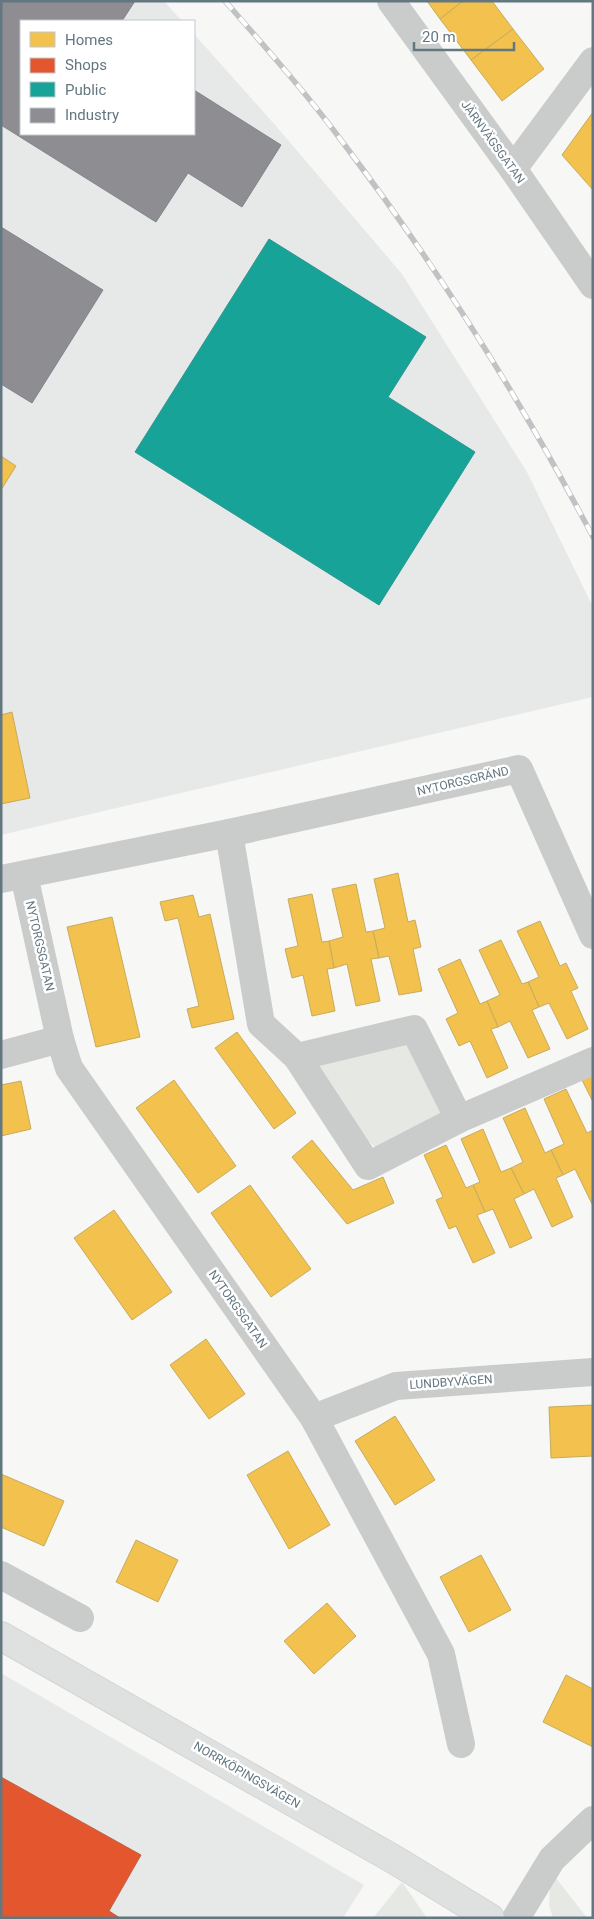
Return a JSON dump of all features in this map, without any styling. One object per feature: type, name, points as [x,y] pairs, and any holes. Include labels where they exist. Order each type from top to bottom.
[{"type":"street","name":"JÄRNVÄGSGATAN","points":[[391,1],[513,169],[593,285]]},
{"type":"street","points":[[513,169],[593,62]]},
{"type":"street","name":"NYTORGSGRÄND","points":[[12,877],[229,833],[519,769],[593,935]]},
{"type":"street","points":[[229,833],[261,1024],[297,1057],[368,1166],[458,1119],[593,1061]]},
{"type":"street","name":"NYTORGSGATAN","points":[[12,877],[69,1068],[314,1418],[441,1654],[462,1744]]},
{"type":"street","points":[[297,1057],[414,1029],[458,1119]]},
{"type":"street","points":[[1,1055],[60,1039]]},
{"type":"street","name":"LUNDBYVÄGEN","points":[[314,1418],[396,1386],[593,1372]]},
{"type":"street","points":[[1,1575],[80,1618]]},
{"type":"street","name":"NORRKÖPINGSVÄGEN","points":[[1,1636],[387,1855],[490,1918]]},
{"type":"street","points":[[516,1918],[552,1858],[593,1820]]},
{"type":"shaded area","points":[[1,1],[164,1],[181,20],[20,20],[20,135],[195,135],[195,35],[276,126],[402,274],[527,472],[593,607],[593,697],[1,835]]},
{"type":"shaded area","points":[[406,1039],[444,1112],[375,1147],[366,1139],[318,1069],[319,1059]]},
{"type":"shaded area","points":[[1,1673],[364,1885],[343,1918],[1,1918]]},
{"type":"shaded area","points":[[556,1878],[587,1918],[553,1918],[549,1905],[550,1883]]},
{"type":"shaded area","points":[[402,1882],[427,1918],[373,1918]]},
{"type":"building: Homes","points":[[427,1],[463,1],[440,19]]},
{"type":"building: Homes","points":[[463,1],[492,1],[513,29],[471,60],[440,19]]},
{"type":"building: Homes","points":[[513,29],[544,69],[502,101],[471,60]]},
{"type":"building: Homes","points":[[593,112],[593,190],[562,155]]},
{"type":"building: Homes","points":[[1,456],[16,466],[1,490]]},
{"type":"building: Homes","points":[[12,712],[30,798],[1,804],[1,715]]},
{"type":"building: Homes","points":[[398,873],[408,922],[415,920],[421,947],[413,949],[422,991],[399,995],[389,956],[379,958],[373,931],[385,928],[374,879]]},
{"type":"building: Homes","points":[[356,884],[366,932],[373,931],[379,958],[371,959],[380,1001],[356,1006],[347,964],[334,968],[329,941],[343,937],[332,889]]},
{"type":"building: Homes","points":[[312,894],[322,942],[329,941],[334,968],[327,969],[335,1011],[312,1016],[303,975],[292,978],[285,949],[298,946],[288,899]]},
{"type":"building: Homes","points":[[193,895],[199,917],[210,914],[234,1019],[192,1028],[187,1009],[199,1006],[178,918],[165,921],[160,902]]},
{"type":"building: Homes","points":[[112,917],[140,1037],[96,1047],[67,927]]},
{"type":"building: Homes","points":[[540,921],[560,966],[566,963],[578,988],[571,991],[588,1029],[567,1039],[549,1003],[539,1007],[528,982],[539,977],[517,931]]},
{"type":"building: Homes","points":[[501,940],[522,984],[528,982],[539,1007],[532,1010],[550,1049],[528,1058],[510,1021],[498,1027],[487,1001],[500,995],[479,950]]},
{"type":"building: Homes","points":[[460,959],[480,1004],[487,1001],[498,1027],[491,1029],[508,1068],[487,1078],[470,1041],[459,1046],[446,1019],[458,1013],[438,969]]},
{"type":"building: Homes","points":[[237,1032],[296,1113],[274,1129],[215,1048]]},
{"type":"building: Homes","points":[[593,1075],[593,1102],[582,1080]]},
{"type":"building: Homes","points":[[174,1080],[236,1166],[198,1193],[136,1108]]},
{"type":"building: Homes","points":[[21,1081],[31,1129],[1,1136],[1,1085]]},
{"type":"building: Homes","points":[[566,1089],[587,1133],[593,1130],[593,1206],[575,1169],[563,1175],[551,1150],[564,1144],[544,1099]]},
{"type":"building: Homes","points":[[525,1108],[545,1153],[551,1150],[563,1175],[556,1178],[573,1217],[552,1227],[534,1189],[524,1194],[511,1168],[523,1162],[503,1118]]},
{"type":"building: Homes","points":[[483,1129],[501,1172],[511,1168],[524,1194],[514,1199],[532,1238],[510,1248],[493,1209],[485,1212],[473,1185],[480,1182],[461,1139]]},
{"type":"building: Homes","points":[[312,1140],[353,1190],[383,1177],[394,1203],[347,1224],[292,1157]]},
{"type":"building: Homes","points":[[446,1145],[466,1188],[473,1185],[485,1212],[477,1215],[495,1253],[473,1263],[456,1226],[449,1229],[436,1200],[443,1197],[424,1155]]},
{"type":"building: Homes","points":[[250,1185],[311,1269],[271,1297],[211,1213]]},
{"type":"building: Homes","points":[[114,1210],[172,1292],[132,1320],[74,1238]]},
{"type":"building: Homes","points":[[206,1339],[245,1394],[209,1419],[170,1365]]},
{"type":"building: Homes","points":[[593,1405],[593,1456],[551,1458],[549,1407]]},
{"type":"building: Homes","points":[[395,1416],[435,1480],[395,1505],[355,1441]]},
{"type":"building: Homes","points":[[288,1451],[330,1525],[289,1549],[247,1475]]},
{"type":"building: Homes","points":[[1,1474],[64,1501],[44,1546],[1,1527]]},
{"type":"building: Homes","points":[[136,1540],[178,1560],[158,1602],[116,1582]]},
{"type":"building: Homes","points":[[481,1555],[511,1610],[469,1632],[440,1577]]},
{"type":"building: Homes","points":[[327,1603],[356,1636],[314,1674],[284,1641]]},
{"type":"building: Homes","points":[[566,1675],[593,1689],[593,1747],[543,1722]]},
{"type":"building: Shops","points":[[1,1777],[141,1855],[109,1911],[120,1918],[1,1918]]},
{"type":"building: Public","points":[[269,239],[426,337],[388,397],[475,452],[379,605],[135,452]]},
{"type":"building: Industry","points":[[1,1],[135,1],[123,20],[20,20],[20,135],[195,135],[195,91],[281,145],[242,207],[188,173],[156,222],[1,125]]},
{"type":"building: Industry","points":[[1,227],[103,290],[32,403],[1,384]]},
{"type":"railway","points":[[225,1],[316,107],[412,238],[507,385],[593,537]]}]
